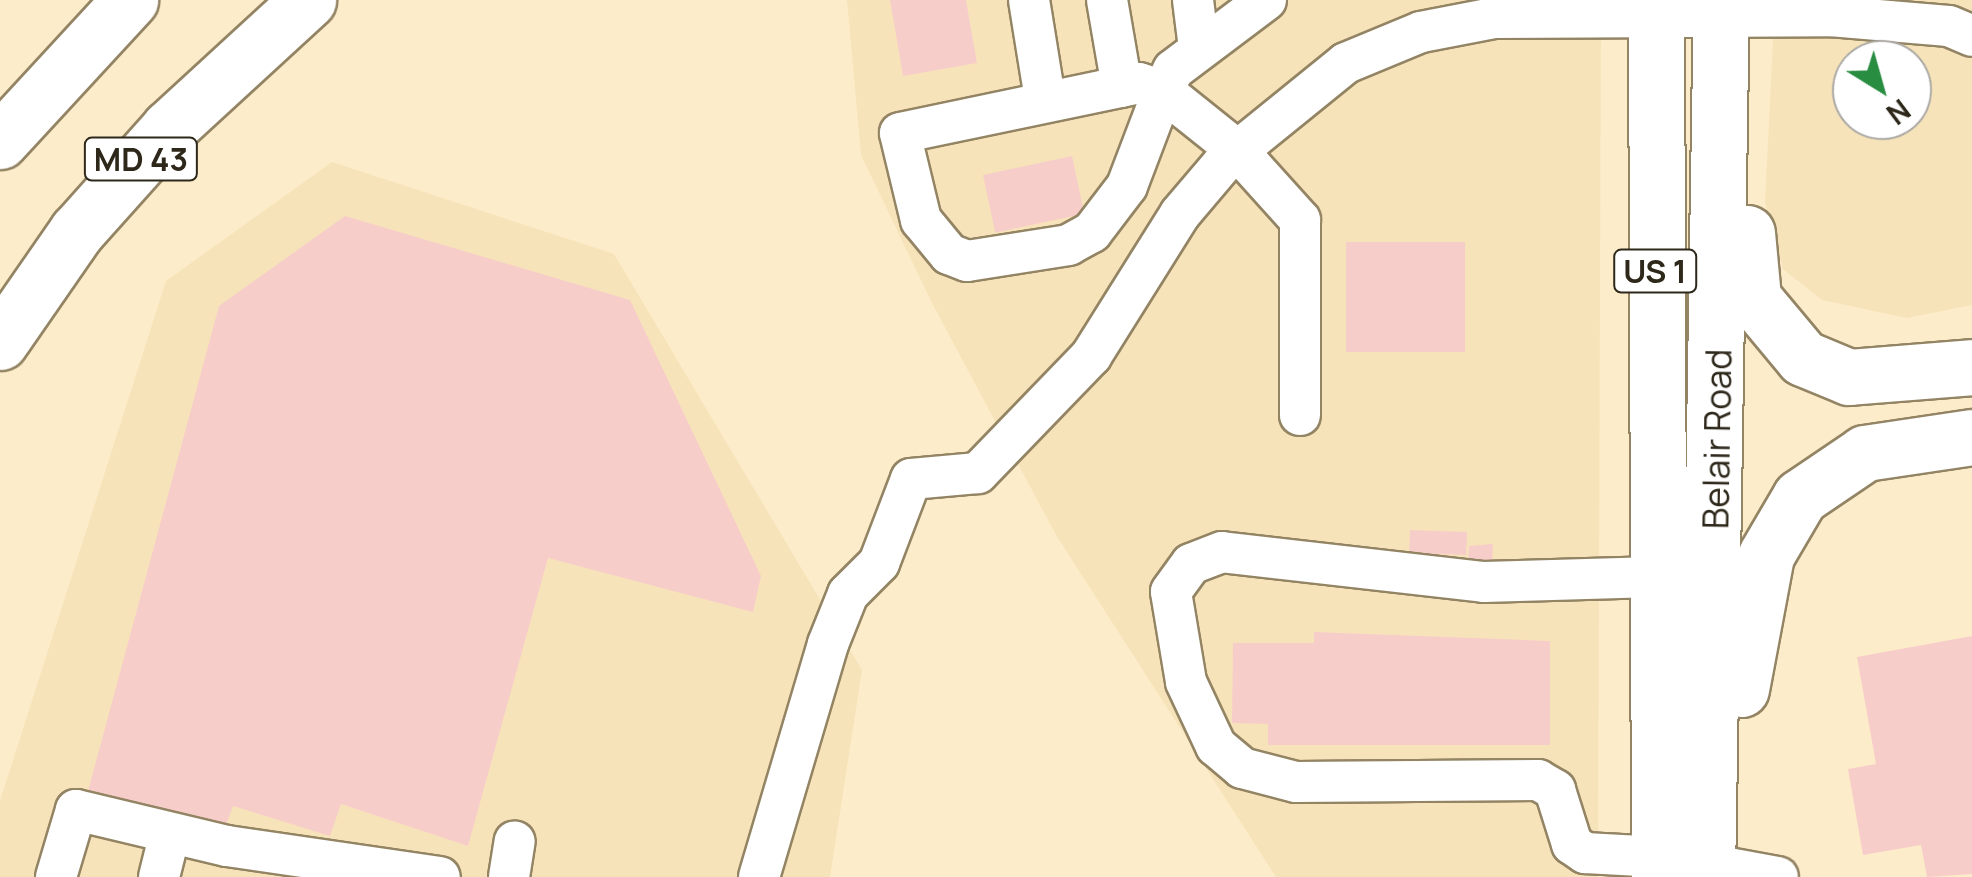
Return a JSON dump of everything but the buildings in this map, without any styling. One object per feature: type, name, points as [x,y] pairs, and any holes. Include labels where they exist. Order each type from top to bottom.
[{"type":"highway","points":[[0,141],[130,0]]},
{"type":"highway","name":"MD 43","points":[[0,342],[77,230],[168,128],[308,0]]},
{"type":"highway","points":[[1656,7],[1688,75],[1688,274],[1715,464]]},
{"type":"highway","name":"Belair Road","points":[[1656,7],[1656,577],[1683,869]]},
{"type":"highway","name":"Belair Road","points":[[1683,869],[1713,794],[1715,464],[1724,92],[1721,7]]},
{"type":"highway","points":[[1724,92],[1749,288],[1773,330],[1804,358],[1849,377],[1972,367]]},
{"type":"highway","points":[[1713,794],[1758,582],[1788,510],[1852,458],[1972,437]]},
{"type":"street","points":[[1029,0],[1045,100]]},
{"type":"street","points":[[1106,0],[1122,87]]},
{"type":"street","points":[[1193,0],[1199,48]]},
{"type":"street","points":[[1266,0],[1199,48],[1163,91],[1127,186],[1092,232],[1001,256],[949,254],[920,220],[900,132],[1122,87],[1163,91],[1237,150],[1300,220],[1300,415]]},
{"type":"street","points":[[759,877],[828,644],[848,594],[879,563],[911,478],[978,473],[1091,356],[1180,214],[1237,150],[1346,63],[1421,32],[1494,18],[1656,7],[1721,7],[1918,22],[1972,36]]},
{"type":"street","points":[[1656,577],[1484,582],[1222,552],[1191,564],[1171,592],[1186,682],[1216,746],[1242,768],[1296,782],[1538,780],[1555,790],[1572,844],[1585,853],[1683,869],[1778,877]]},
{"type":"street","points":[[56,877],[76,810],[329,867],[428,874]]},
{"type":"street","points":[[159,877],[170,832]]},
{"type":"shaded area","points":[[847,0],[1601,0],[1598,877],[1276,877],[1056,535],[932,303],[861,155]]},
{"type":"shaded area","points":[[1775,0],[1972,0],[1972,305],[1907,318],[1822,300],[1783,269],[1765,202]]},
{"type":"shaded area","points":[[332,162],[614,254],[862,670],[830,877],[0,877],[0,801],[166,281]]}]
